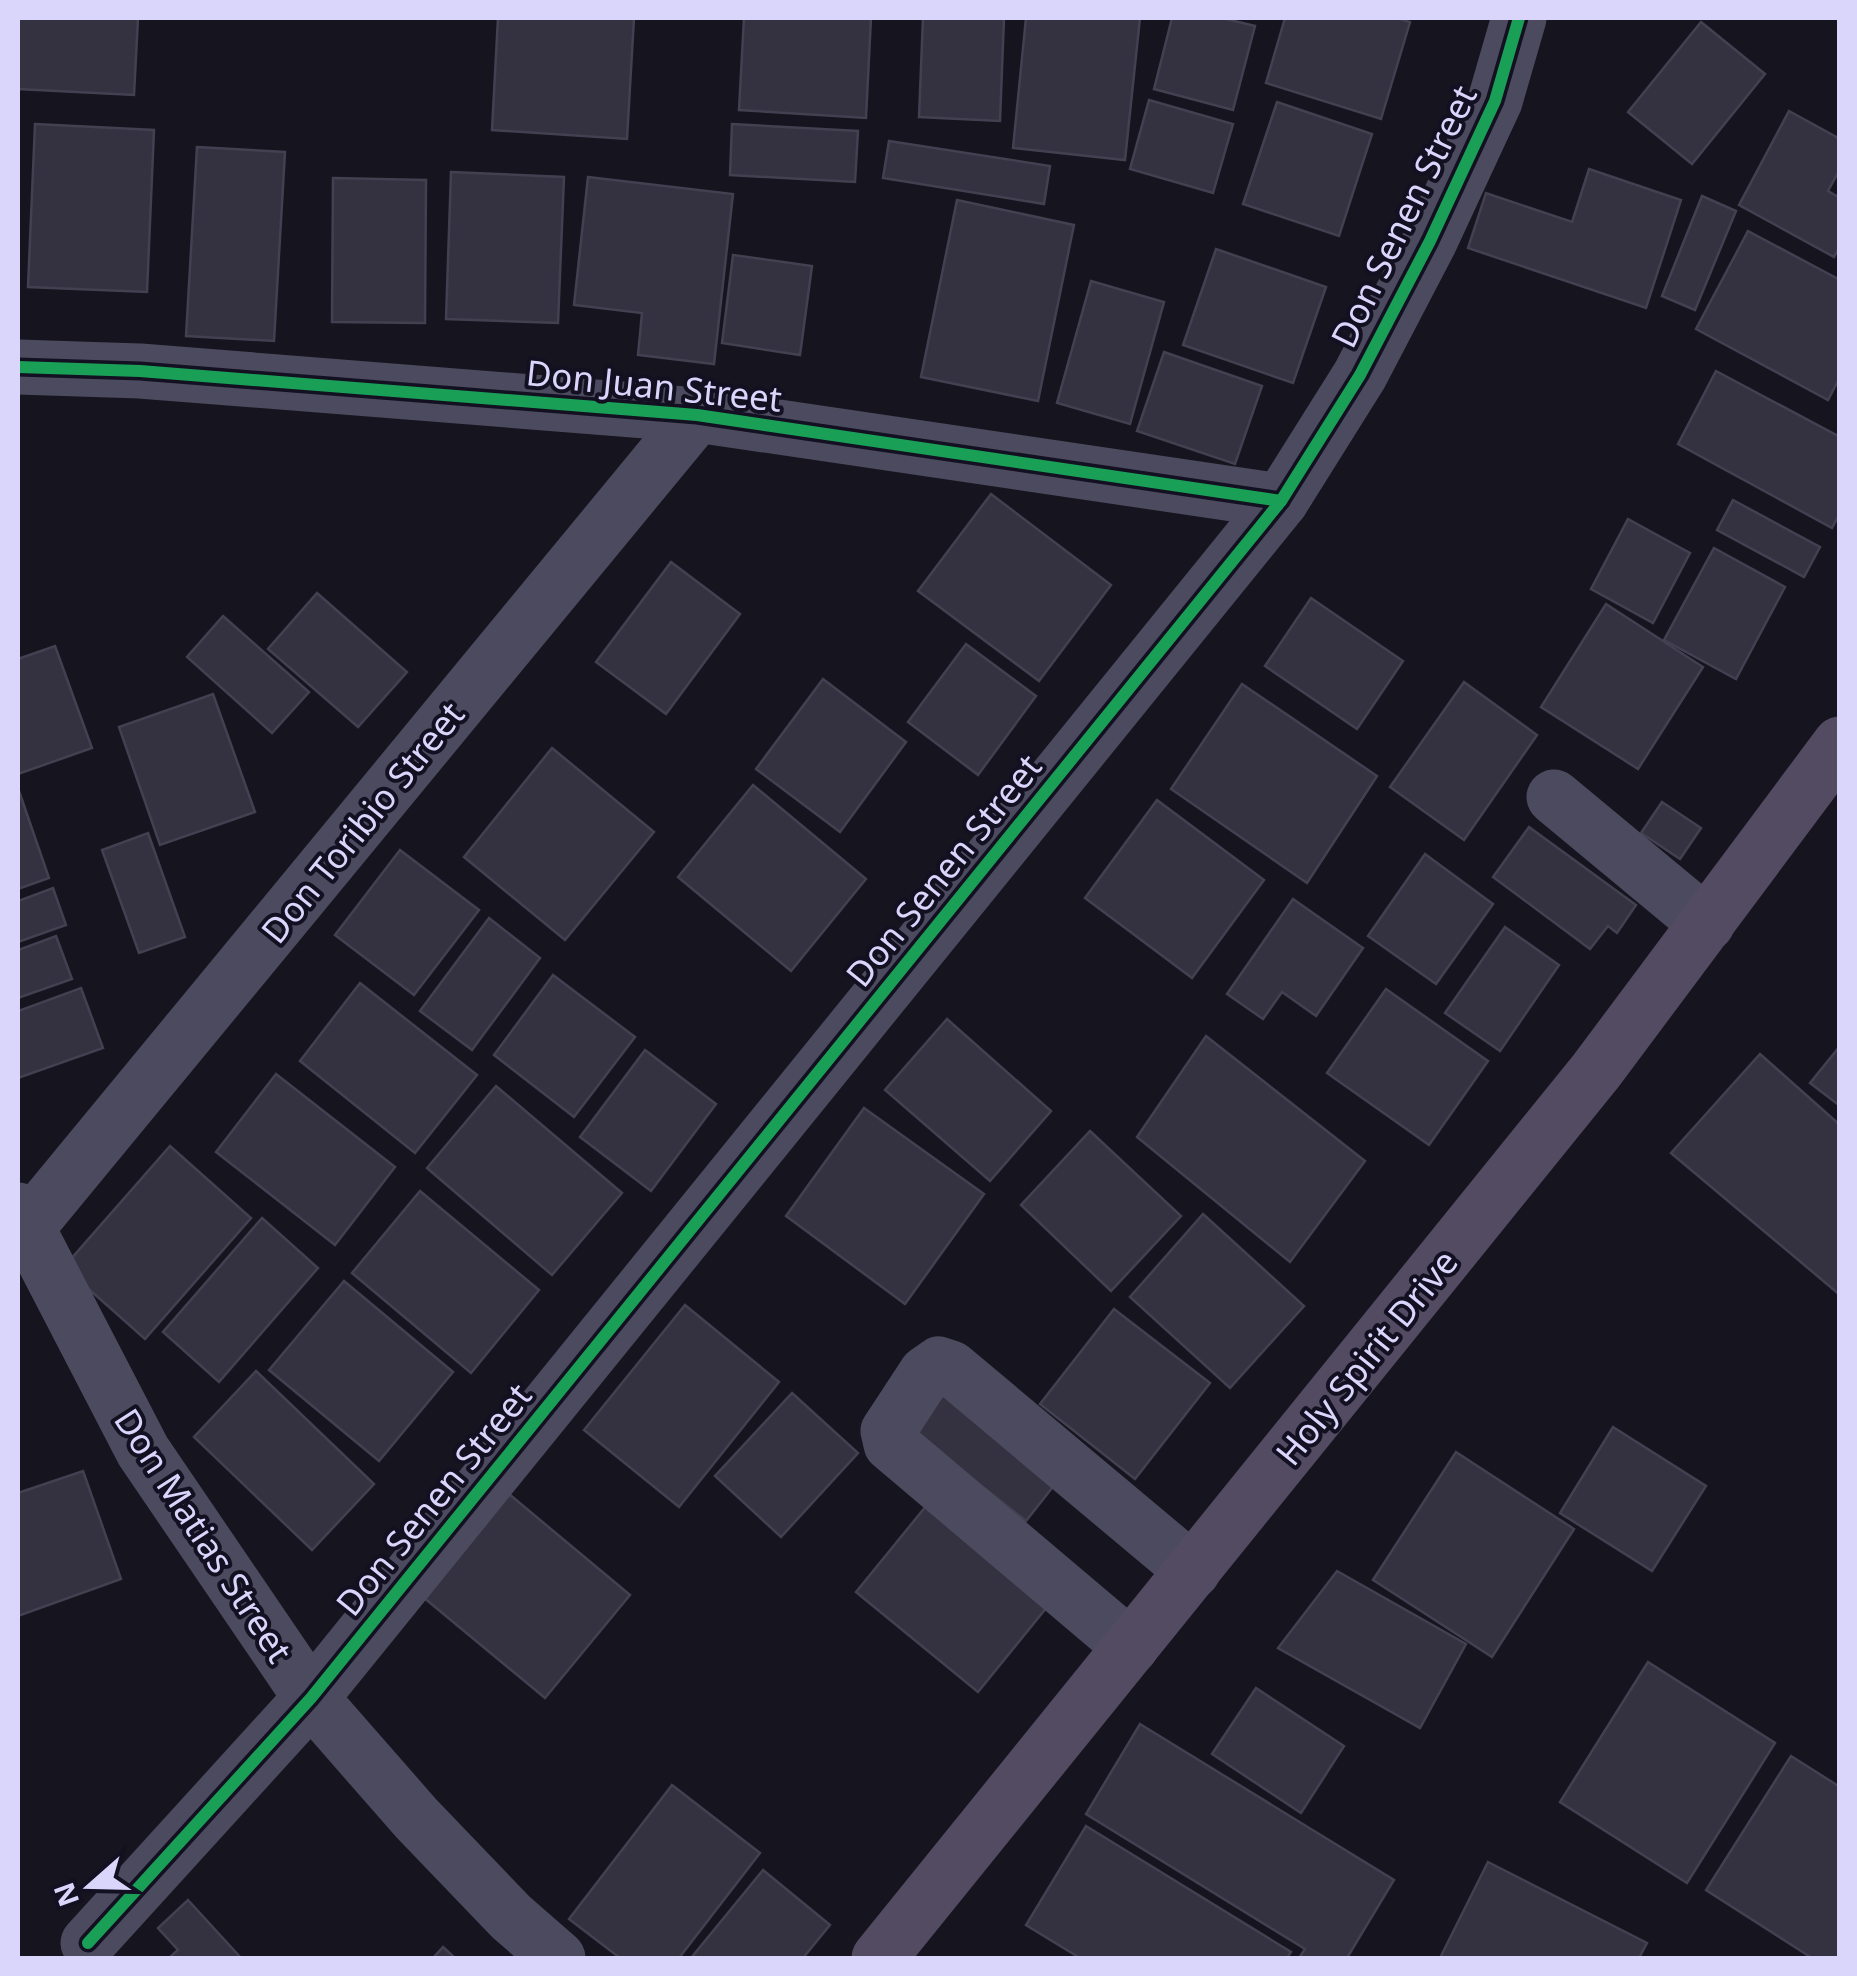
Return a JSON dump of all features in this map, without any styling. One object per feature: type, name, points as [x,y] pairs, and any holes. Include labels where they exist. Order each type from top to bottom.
[{"type":"main road","name":"Holy Spirit Drive","points":[[879,1958],[1596,1071],[1840,744]]},
{"type":"street","name":"Don Senen Street","points":[[88,1943],[311,1698],[1281,500],[1360,375],[1430,241],[1494,101],[1519,18]]},
{"type":"street","name":"Don Juan Street","points":[[18,367],[140,371],[698,415],[1281,500]]},
{"type":"street","name":"Don Toribio Street","points":[[22,1220],[698,415]]},
{"type":"street","points":[[1554,797],[1707,924]]},
{"type":"street","name":"Don Matias Street","points":[[22,1220],[143,1451],[311,1698],[416,1818],[511,1917],[558,1958]]},
{"type":"street","points":[[1132,1647],[891,1444],[888,1431],[926,1374],[939,1364],[951,1368],[1193,1571]]},
{"type":"building","points":[[18,18],[138,18],[134,95],[18,89]]},
{"type":"building","points":[[498,18],[634,18],[627,139],[492,130]]},
{"type":"building","points":[[744,18],[871,18],[866,118],[739,110]]},
{"type":"building","points":[[923,18],[1004,18],[1000,121],[919,117]]},
{"type":"building","points":[[1026,18],[1140,18],[1125,160],[1013,148]]},
{"type":"building","points":[[1172,18],[1222,18],[1255,26],[1233,110],[1154,89]]},
{"type":"building","points":[[1285,18],[1397,18],[1410,22],[1381,119],[1266,83]]},
{"type":"building","points":[[1701,22],[1765,74],[1692,164],[1628,112]]},
{"type":"building","points":[[1149,100],[1233,124],[1213,193],[1130,169]]},
{"type":"building","points":[[1277,102],[1372,134],[1339,236],[1243,204]]},
{"type":"building","points":[[1789,111],[1840,139],[1840,169],[1828,191],[1840,198],[1840,246],[1834,257],[1739,205]]},
{"type":"building","points":[[35,124],[154,130],[147,292],[28,287]]},
{"type":"building","points":[[732,124],[858,131],[855,182],[730,175]]},
{"type":"building","points":[[889,141],[1050,166],[1044,204],[883,178]]},
{"type":"building","points":[[197,147],[285,152],[274,341],[186,336]]},
{"type":"building","points":[[1589,169],[1681,200],[1646,308],[1468,248],[1486,193],[1572,222]]},
{"type":"building","points":[[451,172],[564,177],[558,323],[446,319]]},
{"type":"building","points":[[588,177],[733,194],[714,364],[638,355],[642,313],[574,305]]},
{"type":"building","points":[[333,178],[426,180],[425,323],[332,322]]},
{"type":"building","points":[[1702,196],[1736,211],[1695,310],[1662,296]]},
{"type":"building","points":[[957,200],[1074,225],[1038,401],[921,377]]},
{"type":"building","points":[[1748,231],[1840,280],[1840,377],[1828,400],[1696,329]]},
{"type":"building","points":[[1216,249],[1326,287],[1293,383],[1183,345]]},
{"type":"building","points":[[733,255],[812,266],[800,355],[722,343]]},
{"type":"building","points":[[1091,281],[1164,302],[1130,424],[1057,403]]},
{"type":"building","points":[[1164,352],[1262,386],[1235,464],[1137,431]]},
{"type":"building","points":[[1716,371],[1840,437],[1840,513],[1832,528],[1678,444]]},
{"type":"building","points":[[991,494],[1111,585],[1039,681],[918,591]]},
{"type":"building","points":[[1733,500],[1820,547],[1804,577],[1717,530]]},
{"type":"building","points":[[1628,519],[1690,553],[1653,623],[1591,589]]},
{"type":"building","points":[[1714,548],[1785,587],[1736,679],[1664,640]]},
{"type":"building","points":[[671,562],[740,614],[666,714],[596,662]]},
{"type":"building","points":[[317,593],[407,672],[358,727],[268,649]]},
{"type":"building","points":[[1311,598],[1403,661],[1357,729],[1265,666]]},
{"type":"building","points":[[1606,604],[1703,667],[1638,769],[1541,707]]},
{"type":"building","points":[[223,616],[309,692],[272,733],[187,657]]},
{"type":"building","points":[[966,644],[1036,696],[978,775],[908,722]]},
{"type":"building","points":[[55,646],[92,748],[18,774],[18,659]]},
{"type":"building","points":[[823,679],[906,742],[840,832],[756,769]]},
{"type":"building","points":[[1464,682],[1537,735],[1464,840],[1390,787]]},
{"type":"building","points":[[1242,684],[1377,776],[1307,883],[1171,789]]},
{"type":"building","points":[[213,694],[255,812],[160,845],[119,727]]},
{"type":"building","points":[[552,748],[654,832],[565,940],[464,857]]},
{"type":"building","points":[[753,785],[866,879],[791,971],[678,877]]},
{"type":"building","points":[[18,792],[49,878],[18,889]]},
{"type":"building","points":[[1157,800],[1264,880],[1192,978],[1085,898]]},
{"type":"building","points":[[1662,802],[1701,828],[1680,859],[1641,833]]},
{"type":"building","points":[[1529,827],[1636,905],[1617,933],[1608,926],[1590,949],[1493,877]]},
{"type":"building","points":[[148,833],[185,937],[139,953],[102,850]]},
{"type":"building","points":[[400,850],[479,910],[414,995],[335,935]]},
{"type":"building","points":[[1425,854],[1493,904],[1436,984],[1368,936]]},
{"type":"building","points":[[53,888],[66,925],[18,942],[18,901]]},
{"type":"building","points":[[1293,899],[1363,948],[1316,1016],[1282,992],[1263,1019],[1227,994]]},
{"type":"building","points":[[489,918],[540,958],[472,1050],[420,1011]]},
{"type":"building","points":[[1505,927],[1559,965],[1500,1051],[1445,1013]]},
{"type":"building","points":[[56,936],[72,979],[18,998],[18,950]]},
{"type":"building","points":[[553,975],[635,1037],[574,1117],[494,1055]]},
{"type":"building","points":[[360,983],[477,1075],[415,1153],[300,1061]]},
{"type":"building","points":[[81,988],[103,1048],[18,1078],[18,1011]]},
{"type":"building","points":[[1386,989],[1488,1061],[1429,1145],[1327,1073]]},
{"type":"building","points":[[947,1019],[1051,1111],[990,1181],[885,1090]]},
{"type":"building","points":[[1206,1036],[1365,1161],[1290,1262],[1137,1137]]},
{"type":"building","points":[[1840,1046],[1840,1106],[1810,1083]]},
{"type":"building","points":[[645,1050],[716,1104],[651,1191],[580,1137]]},
{"type":"building","points":[[1760,1054],[1840,1125],[1840,1295],[1671,1153]]},
{"type":"building","points":[[276,1074],[395,1167],[335,1245],[216,1152]]},
{"type":"building","points":[[496,1086],[622,1193],[552,1275],[427,1168]]},
{"type":"building","points":[[864,1108],[984,1194],[905,1304],[786,1216]]},
{"type":"building","points":[[1090,1131],[1181,1216],[1111,1291],[1021,1205]]},
{"type":"building","points":[[170,1146],[251,1218],[145,1339],[64,1267]]},
{"type":"building","points":[[420,1191],[539,1290],[471,1373],[352,1273]]},
{"type":"building","points":[[1203,1214],[1304,1306],[1230,1388],[1130,1297]]},
{"type":"building","points":[[262,1218],[318,1268],[219,1382],[163,1332]]},
{"type":"building","points":[[344,1281],[453,1372],[379,1461],[269,1370]]},
{"type":"building","points":[[685,1305],[779,1382],[679,1507],[584,1430]]},
{"type":"building","points":[[1114,1309],[1210,1383],[1135,1479],[1040,1404]]},
{"type":"building","points":[[256,1371],[374,1484],[312,1550],[194,1437]]},
{"type":"building","points":[[950,1385],[1063,1474],[1026,1521],[900,1422]]},
{"type":"building","points":[[792,1393],[858,1453],[781,1537],[715,1476]]},
{"type":"building","points":[[1613,1427],[1706,1486],[1652,1571],[1560,1513]]},
{"type":"building","points":[[1456,1452],[1574,1529],[1492,1657],[1373,1580]]},
{"type":"building","points":[[83,1471],[121,1579],[18,1616],[18,1493]]},
{"type":"building","points":[[503,1489],[630,1595],[545,1698],[417,1592]]},
{"type":"building","points":[[931,1500],[1052,1601],[978,1692],[856,1592]]},
{"type":"building","points":[[1337,1571],[1466,1644],[1420,1728],[1278,1648]]},
{"type":"building","points":[[1648,1662],[1775,1743],[1687,1883],[1560,1802]]},
{"type":"building","points":[[1256,1688],[1344,1746],[1301,1813],[1212,1754]]},
{"type":"building","points":[[1140,1724],[1394,1880],[1347,1958],[1299,1958],[1305,1949],[1086,1814]]},
{"type":"building","points":[[1791,1756],[1840,1787],[1840,1958],[1812,1958],[1706,1890]]},
{"type":"building","points":[[672,1785],[760,1853],[679,1958],[620,1958],[569,1919]]},
{"type":"building","points":[[1086,1826],[1291,1952],[1287,1958],[1080,1958],[1026,1925]]},
{"type":"building","points":[[1488,1862],[1647,1943],[1639,1958],[1440,1958]]},
{"type":"building","points":[[763,1870],[830,1925],[803,1958],[691,1958]]},
{"type":"building","points":[[188,1900],[241,1958],[169,1958],[178,1950],[158,1928]]},
{"type":"building","points":[[443,1947],[455,1958],[433,1958]]},
{"type":"cycle path","points":[[88,1943],[311,1698],[1281,501],[1360,375],[1430,241],[1495,101],[1519,18]]},
{"type":"cycle path","points":[[18,367],[140,371],[697,415],[1281,501]]}]
